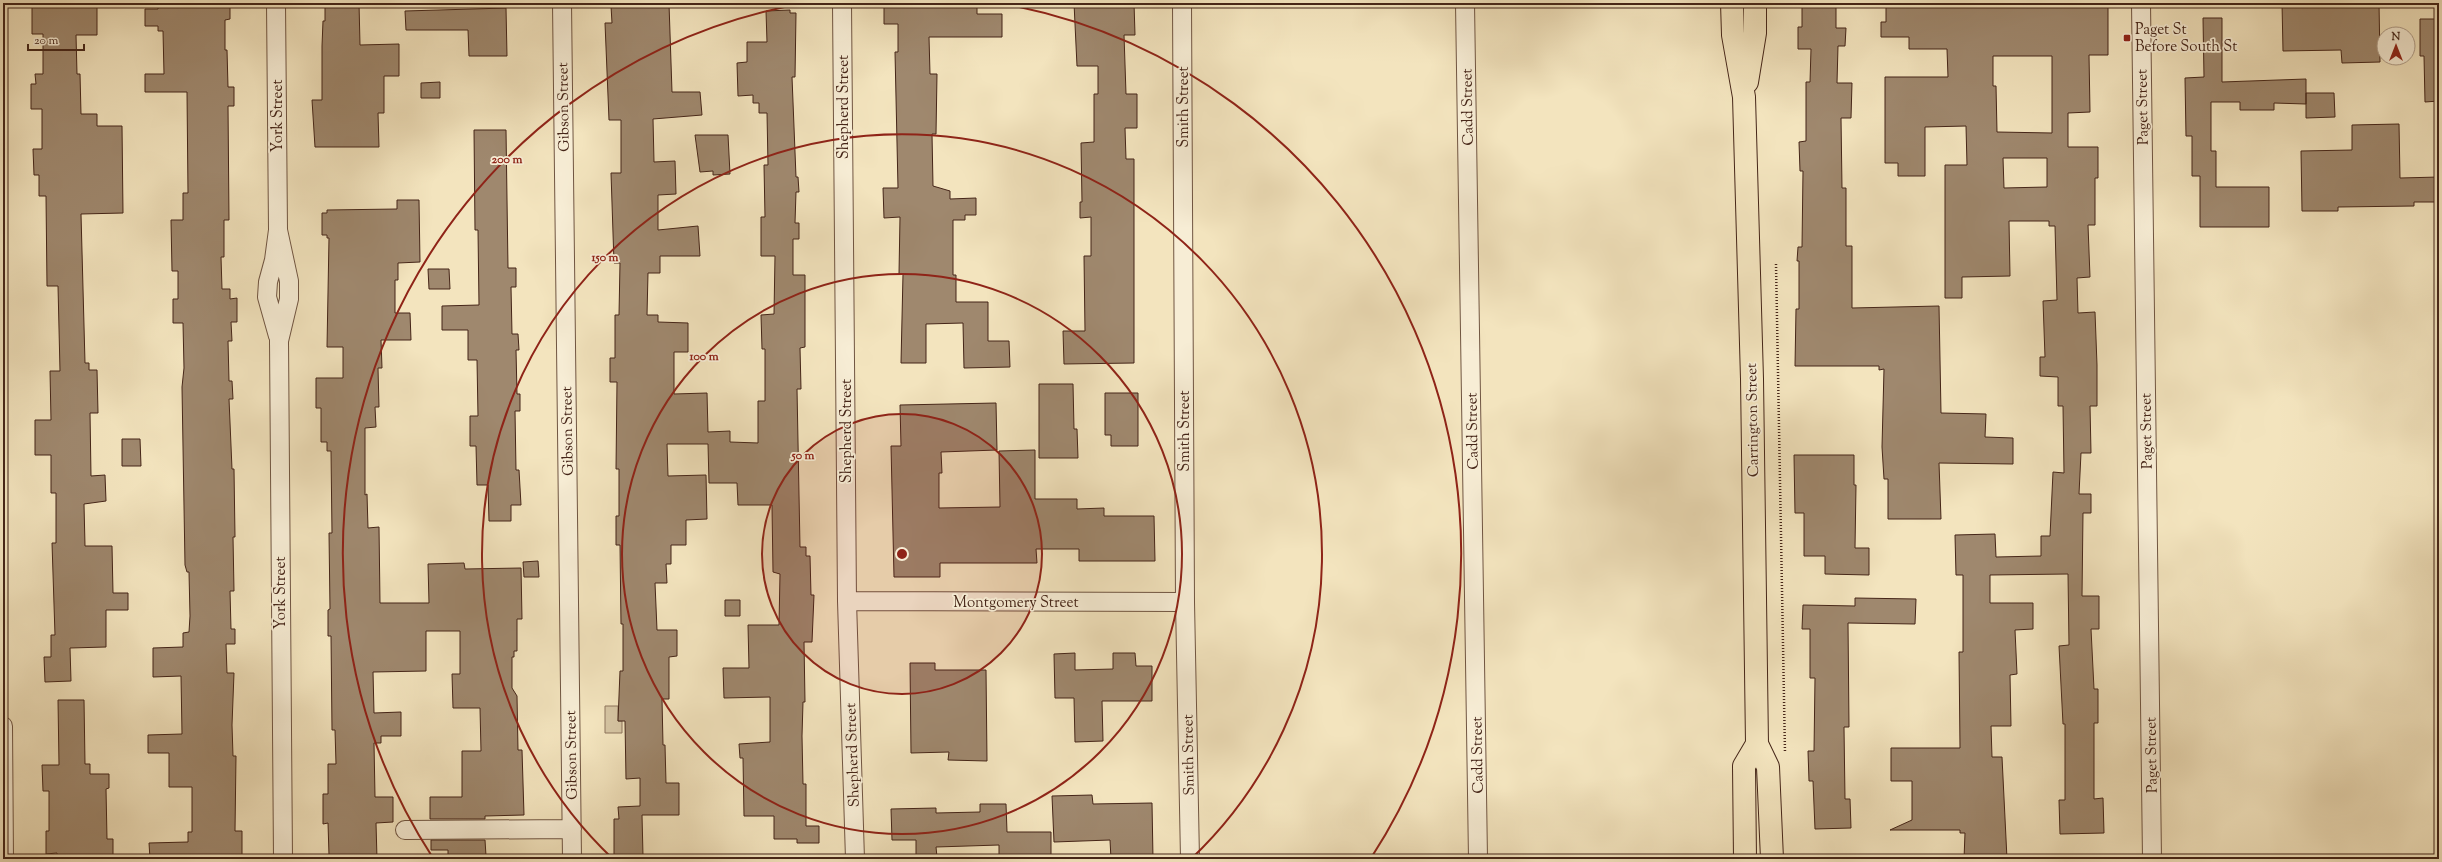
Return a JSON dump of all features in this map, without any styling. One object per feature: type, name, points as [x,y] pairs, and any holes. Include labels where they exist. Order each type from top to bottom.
[{"type":"main road","name":"Carrington Street","points":[[1732,3],[1733,35],[1744,97],[1752,379],[1757,744],[1768,767],[1772,859]]},
{"type":"main road","name":"Carrington Street","points":[[1744,97],[1755,33],[1755,3]]},
{"type":"main road","points":[[1745,859],[1744,766],[1757,744]]},
{"type":"street","name":"York Street","points":[[276,3],[278,230],[288,281],[289,299],[279,341],[280,658],[285,854]]},
{"type":"street","name":"Gibson Street","points":[[562,3],[572,859]]},
{"type":"street","name":"Shepherd Street","points":[[842,3],[847,602],[855,859]]},
{"type":"street","name":"Smith Street","points":[[1182,3],[1185,602],[1190,859]]},
{"type":"street","name":"Cadd Street","points":[[1465,3],[1478,859]]},
{"type":"street","name":"Paget Street","points":[[2141,3],[2152,859]]},
{"type":"street","name":"Montgomery Street","points":[[847,602],[1185,602]]},
{"type":"street","points":[[3,726],[4,859]]},
{"type":"street","points":[[405,830],[572,829]]},
{"type":"path","points":[[1776,264],[1785,756]]},
{"type":"shaded area","points":[[605,706],[618,706],[618,721],[622,721],[622,733],[605,733]]},
{"type":"building","points":[[32,3],[97,3],[97,35],[76,35],[77,74],[80,74],[81,114],[97,114],[97,126],[122,126],[123,213],[81,214],[85,363],[89,363],[89,370],[97,370],[98,413],[90,413],[91,476],[105,475],[106,501],[84,504],[85,546],[112,546],[113,593],[128,593],[128,610],[106,610],[106,647],[70,648],[71,681],[45,682],[44,657],[51,657],[51,635],[55,635],[52,543],[56,543],[56,493],[51,493],[51,455],[35,455],[35,420],[51,420],[50,371],[60,371],[58,286],[47,286],[46,196],[39,196],[39,175],[34,175],[33,149],[42,149],[42,109],[31,109],[31,84],[36,84],[35,74],[43,74],[43,34],[32,34]]},
{"type":"building","points":[[158,3],[230,3],[230,19],[225,20],[225,50],[227,50],[228,87],[234,87],[234,106],[228,106],[229,220],[224,220],[224,257],[221,257],[222,289],[230,289],[230,299],[237,298],[237,322],[231,322],[232,341],[228,341],[229,381],[232,381],[233,399],[229,399],[232,469],[234,469],[235,537],[233,537],[234,591],[230,591],[231,629],[235,629],[235,644],[226,644],[227,673],[234,673],[232,725],[233,756],[236,756],[235,831],[242,831],[242,859],[150,859],[149,843],[188,842],[188,832],[192,832],[192,787],[169,787],[169,753],[148,753],[148,735],[182,734],[181,676],[153,677],[153,648],[183,647],[183,633],[189,632],[190,616],[189,572],[187,572],[185,565],[182,387],[184,368],[183,323],[173,323],[173,299],[178,299],[178,271],[172,271],[171,220],[183,220],[183,193],[188,193],[187,92],[145,92],[145,74],[164,74],[163,31],[158,31],[158,26],[145,26],[145,9],[158,9]]},
{"type":"building","points":[[325,3],[359,3],[360,45],[399,44],[399,76],[384,76],[384,113],[378,113],[379,147],[315,147],[312,100],[322,100],[322,46],[323,21],[325,21]]},
{"type":"building","points":[[884,3],[977,3],[977,14],[1002,14],[1002,37],[929,37],[930,74],[937,74],[936,134],[932,134],[933,186],[950,191],[950,199],[976,198],[976,215],[965,215],[965,220],[953,220],[953,275],[956,275],[956,302],[988,302],[988,341],[1009,341],[1010,367],[964,368],[963,323],[926,324],[926,363],[901,363],[903,274],[899,274],[900,217],[884,218],[883,188],[898,188],[895,52],[898,52],[898,24],[884,24]]},
{"type":"building","points":[[1074,3],[1134,3],[1135,35],[1124,35],[1126,94],[1137,94],[1137,128],[1125,128],[1126,159],[1134,159],[1134,363],[1064,364],[1063,331],[1085,331],[1084,256],[1091,256],[1091,217],[1080,218],[1080,202],[1082,202],[1081,143],[1094,142],[1094,94],[1098,94],[1098,66],[1077,66]]},
{"type":"building","points":[[1802,3],[1836,3],[1836,28],[1846,28],[1845,46],[1838,46],[1837,83],[1852,83],[1851,118],[1841,118],[1842,188],[1846,188],[1846,246],[1852,246],[1852,308],[1939,306],[1941,413],[1986,414],[1985,437],[2013,438],[2013,464],[1939,463],[1941,519],[1888,519],[1888,479],[1884,479],[1882,447],[1884,369],[1879,370],[1879,366],[1795,366],[1796,309],[1799,309],[1799,261],[1797,261],[1798,247],[1802,247],[1803,171],[1800,171],[1799,142],[1806,141],[1806,82],[1810,82],[1811,49],[1798,49],[1798,27],[1802,27]]},
{"type":"building","points":[[1886,3],[2108,3],[2108,55],[2089,55],[2090,112],[2068,113],[2068,147],[2098,147],[2098,178],[2095,178],[2095,225],[2088,225],[2090,277],[2077,278],[2078,313],[2095,312],[2097,406],[2090,406],[2091,453],[2081,453],[2079,494],[2091,494],[2091,513],[2083,513],[2082,596],[2099,596],[2099,629],[2091,629],[2094,689],[2098,689],[2098,723],[2094,723],[2094,799],[2103,798],[2104,833],[2060,834],[2059,800],[2065,800],[2065,724],[2063,724],[2059,646],[2069,645],[2068,574],[1990,575],[1990,603],[2033,603],[2033,629],[2015,630],[2017,674],[2010,675],[2011,726],[1991,726],[1992,757],[2002,757],[2007,859],[1964,859],[1965,833],[1960,833],[1960,830],[1890,830],[1912,820],[1912,781],[1891,781],[1891,748],[1960,748],[1959,652],[1963,652],[1963,575],[1956,575],[1955,535],[1995,534],[1996,557],[2041,556],[2041,536],[2050,536],[2053,472],[2064,473],[2063,406],[2058,406],[2058,377],[2040,376],[2040,357],[2045,357],[2043,301],[2057,300],[2055,226],[2049,226],[2049,221],[2009,221],[2010,276],[1962,277],[1962,298],[1945,298],[1945,165],[1967,165],[1966,126],[1925,127],[1925,176],[1898,176],[1898,163],[1885,163],[1885,77],[1948,77],[1947,49],[1909,49],[1909,37],[1881,37],[1881,22],[1886,22]],"holes":[[[1993,56],[2052,56],[2052,133],[1997,132],[1996,86],[1993,86]],[[2003,158],[2047,158],[2047,187],[2004,188]]]},
{"type":"building","points":[[2282,3],[2379,3],[2379,26],[2376,26],[2376,62],[2342,63],[2341,50],[2283,51]]},
{"type":"building","points":[[669,4],[672,92],[700,92],[702,115],[653,119],[654,162],[675,161],[676,194],[658,195],[658,230],[698,226],[700,256],[660,256],[660,273],[648,273],[647,315],[658,315],[658,322],[688,323],[688,352],[674,352],[674,394],[707,393],[708,432],[730,431],[730,442],[758,443],[758,401],[765,401],[765,349],[762,349],[761,315],[774,314],[775,256],[761,256],[761,217],[765,217],[764,165],[768,165],[767,113],[759,113],[759,103],[753,103],[753,95],[738,96],[737,63],[747,62],[747,42],[767,42],[766,11],[790,10],[790,13],[796,13],[795,77],[792,77],[796,177],[798,177],[799,192],[796,192],[795,223],[799,223],[799,239],[793,239],[793,275],[805,275],[805,347],[800,348],[801,389],[797,389],[800,547],[806,547],[806,556],[810,556],[811,595],[814,595],[812,642],[804,642],[805,702],[803,702],[802,736],[803,784],[806,784],[806,826],[819,826],[819,843],[797,843],[797,839],[774,839],[774,816],[744,816],[743,758],[740,758],[739,744],[770,742],[770,697],[724,698],[723,668],[749,668],[748,625],[779,625],[780,574],[773,572],[772,505],[738,505],[737,483],[709,483],[708,444],[667,444],[668,476],[706,475],[707,519],[686,520],[686,545],[671,545],[671,564],[666,564],[667,583],[655,583],[657,630],[677,630],[677,656],[669,657],[669,699],[662,699],[666,783],[679,783],[679,815],[642,815],[643,856],[614,857],[614,819],[619,819],[618,807],[640,806],[640,778],[626,779],[625,721],[618,721],[620,671],[623,671],[623,624],[621,624],[620,545],[616,545],[616,516],[619,516],[619,469],[616,469],[617,382],[610,382],[610,358],[615,358],[615,315],[619,315],[620,263],[614,263],[611,173],[621,173],[621,120],[609,120],[605,23],[612,23],[611,6]]},
{"type":"building","points":[[506,8],[507,56],[469,56],[468,30],[406,30],[405,11]]},
{"type":"building","points":[[2203,18],[2222,18],[2222,82],[2306,79],[2306,104],[2274,103],[2274,110],[2240,110],[2240,102],[2211,102],[2211,151],[2216,151],[2216,187],[2269,187],[2269,227],[2200,227],[2200,176],[2192,176],[2192,136],[2186,136],[2185,78],[2204,77]]},
{"type":"building","points":[[2420,19],[2439,19],[2439,101],[2425,102],[2424,56],[2420,56]]},
{"type":"building","points":[[440,82],[440,98],[421,98],[421,83]]},
{"type":"building","points":[[2306,93],[2334,93],[2335,117],[2306,118]]},
{"type":"building","points":[[2399,124],[2400,178],[2439,177],[2439,202],[2414,202],[2414,206],[2338,207],[2338,211],[2302,211],[2301,151],[2352,150],[2352,125]]},
{"type":"building","points":[[474,130],[506,130],[508,268],[516,268],[516,287],[511,287],[512,334],[518,334],[519,350],[516,350],[517,394],[520,394],[520,411],[515,411],[516,470],[519,470],[521,505],[511,505],[511,521],[489,521],[488,485],[477,485],[476,446],[470,446],[470,416],[478,416],[477,360],[468,360],[468,330],[442,330],[442,306],[479,305],[478,230],[475,230]]},
{"type":"building","points":[[695,135],[728,135],[730,174],[713,175],[713,171],[700,172]]},
{"type":"building","points":[[397,200],[419,200],[420,262],[398,263],[398,280],[395,280],[395,313],[410,313],[411,340],[381,340],[382,368],[378,368],[379,407],[375,407],[376,427],[365,428],[365,495],[367,494],[368,528],[379,527],[380,603],[429,603],[428,564],[464,563],[465,569],[521,568],[522,619],[517,619],[517,651],[514,651],[514,657],[512,657],[512,688],[517,696],[518,750],[522,750],[524,815],[485,816],[485,819],[430,819],[430,797],[462,797],[462,751],[481,751],[480,708],[453,708],[452,674],[460,674],[460,631],[426,631],[426,671],[373,672],[374,713],[401,712],[401,736],[381,736],[381,743],[374,743],[375,797],[393,797],[393,822],[376,823],[377,859],[331,859],[331,855],[329,855],[328,823],[323,824],[323,794],[328,794],[328,764],[336,764],[335,730],[332,730],[331,636],[328,636],[328,610],[330,609],[329,533],[332,533],[331,451],[327,451],[327,442],[321,442],[321,408],[316,408],[316,378],[343,378],[343,347],[327,347],[329,238],[327,238],[327,235],[322,235],[322,213],[327,213],[327,210],[397,209]]},
{"type":"building","points":[[428,269],[449,269],[450,289],[429,289]]},
{"type":"building","points":[[1039,384],[1073,384],[1074,429],[1077,429],[1078,458],[1039,458]]},
{"type":"building","points":[[1105,393],[1138,393],[1138,446],[1111,446],[1111,435],[1105,435]]},
{"type":"building","points":[[996,403],[997,450],[941,452],[942,473],[939,473],[939,508],[1000,507],[999,451],[1035,450],[1035,499],[1077,499],[1077,509],[1104,508],[1104,516],[1154,516],[1155,561],[1079,561],[1079,549],[1036,549],[1037,563],[940,563],[940,577],[894,577],[891,446],[901,446],[900,405]]},
{"type":"building","points":[[122,439],[140,439],[141,466],[122,466]]},
{"type":"building","points":[[1794,455],[1854,455],[1854,485],[1856,485],[1855,548],[1869,548],[1869,575],[1825,574],[1825,556],[1804,556],[1804,513],[1795,513]]},
{"type":"building","points":[[538,561],[539,577],[524,577],[523,562]]},
{"type":"building","points":[[1855,598],[1916,599],[1915,624],[1848,623],[1849,727],[1844,727],[1845,799],[1850,799],[1851,828],[1815,829],[1813,781],[1809,781],[1808,751],[1814,751],[1815,678],[1810,678],[1810,629],[1802,629],[1803,605],[1855,606]]},
{"type":"building","points":[[725,600],[740,600],[740,616],[725,616]]},
{"type":"building","points":[[1075,653],[1075,670],[1113,669],[1113,653],[1135,653],[1136,666],[1152,666],[1152,701],[1102,701],[1103,741],[1075,742],[1074,698],[1055,698],[1054,654]]},
{"type":"building","points":[[910,663],[935,663],[935,670],[986,670],[987,761],[948,760],[949,752],[911,753]]},
{"type":"building","points":[[58,700],[84,700],[85,764],[90,764],[90,774],[109,774],[109,788],[106,789],[107,839],[113,839],[113,859],[57,859],[57,853],[46,854],[46,831],[49,831],[49,791],[43,791],[42,765],[59,765]]},
{"type":"building","points":[[1092,795],[1093,804],[1152,803],[1153,859],[1111,859],[1110,840],[1054,842],[1052,796]]},
{"type":"building","points":[[980,804],[1006,804],[1007,832],[1051,832],[1051,859],[999,859],[999,845],[936,847],[937,857],[916,858],[916,840],[892,840],[891,809],[936,808],[936,813],[980,812]]},
{"type":"building","points":[[431,840],[485,840],[486,856],[448,859],[448,850],[431,850]]},
{"type":"place","name":"Paget St Before South St","points":[[2127,38]]}]
